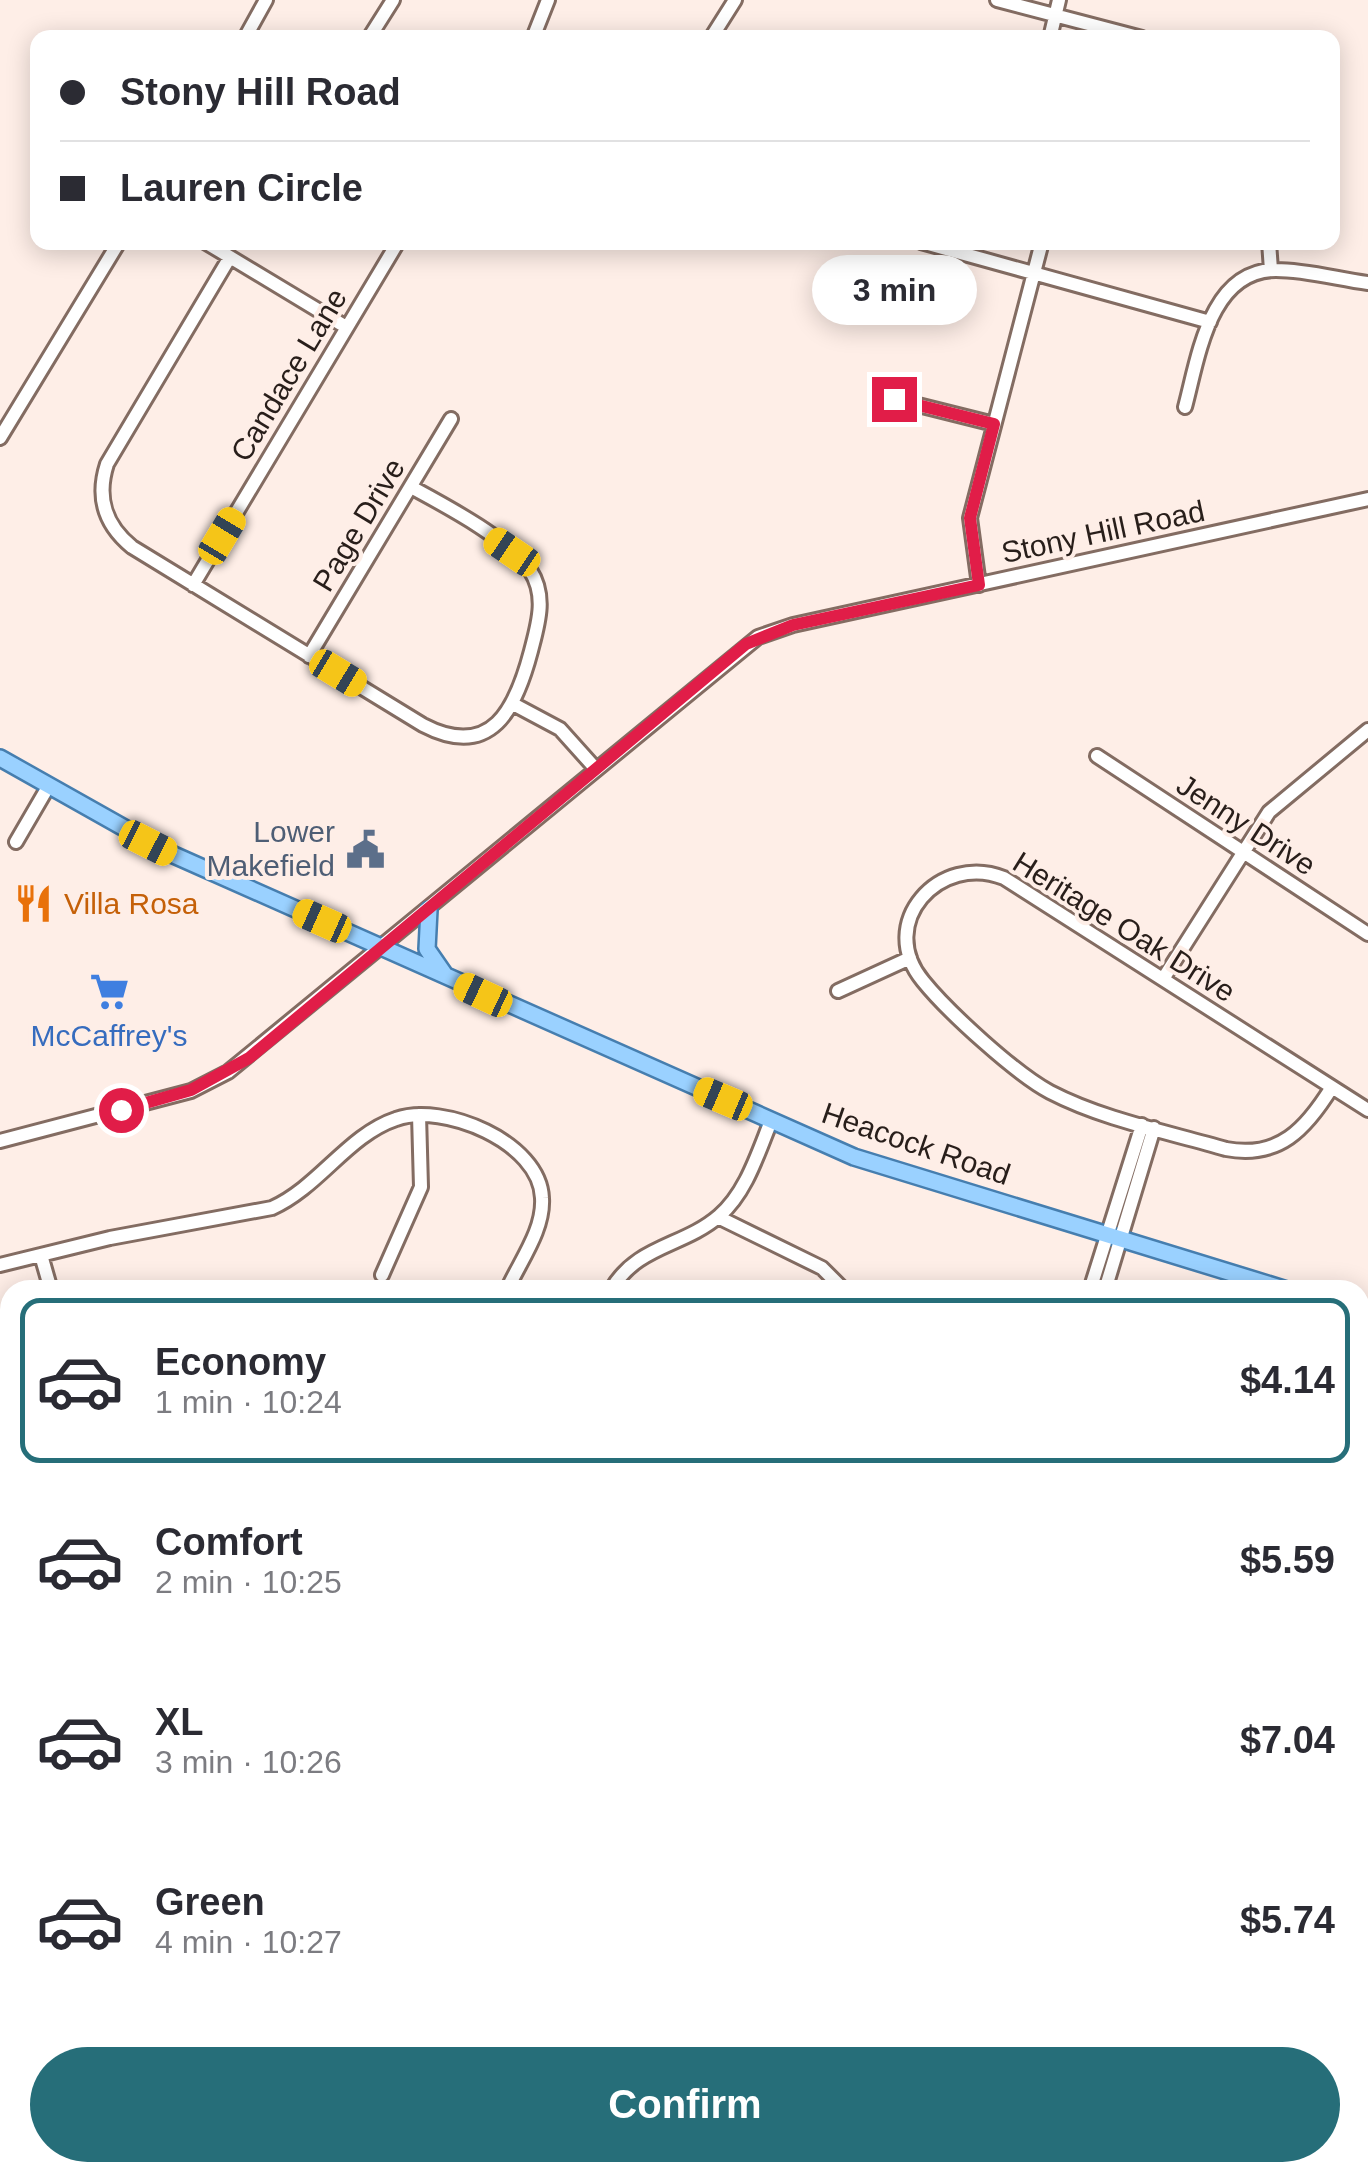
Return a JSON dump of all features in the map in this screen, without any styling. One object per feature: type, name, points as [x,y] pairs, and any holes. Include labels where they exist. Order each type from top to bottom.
[{"type":"main road","name":"Heacock Road","points":[[0,758],[166,852],[880,1166],[1254,1280]]},
{"type":"main road","points":[[428,910],[427,949],[448,978]]},
{"type":"street","points":[[249,30],[266,0]]},
{"type":"street","points":[[374,30],[393,0]]},
{"type":"street","points":[[536,30],[548,0]]},
{"type":"street","points":[[716,30],[735,0]]},
{"type":"street","points":[[998,0],[1111,30]]},
{"type":"street","points":[[1052,30],[1060,0]]},
{"type":"street","points":[[0,438],[114,250]]},
{"type":"street","points":[[218,250],[346,328]]},
{"type":"street","name":"Candace Lane","points":[[193,584],[393,250]]},
{"type":"street","points":[[950,250],[1210,322]]},
{"type":"street","points":[[979,585],[970,518],[1040,250]]},
{"type":"street","points":[[1271,250],[1272,270]]},
{"type":"street","points":[[230,258],[107,464],[101,486],[106,518],[120,537],[309,656],[444,734],[479,733],[502,719],[515,704],[540,614],[535,580],[512,552],[411,487]]},
{"type":"street","points":[[1186,407],[1210,322],[1226,294],[1272,270],[1368,283]]},
{"type":"street","points":[[877,402],[908,402],[994,424]]},
{"type":"street","name":"Page Drive","points":[[309,656],[451,420]]},
{"type":"street","name":"Stony Hill Road","points":[[0,1141],[210,1082],[249,1058],[758,637],[793,625],[1368,499]]},
{"type":"street","points":[[515,704],[560,729],[595,768]]},
{"type":"street","points":[[1163,979],[1280,800],[1366,736]]},
{"type":"street","name":"Jenny Drive","points":[[1097,756],[1368,934]]},
{"type":"street","points":[[16,842],[48,787]]},
{"type":"street","name":"Heritage Oak Drive","points":[[910,958],[906,934],[917,902],[942,878],[972,871],[1004,878],[1368,1110]]},
{"type":"street","points":[[838,991],[910,958],[937,996],[1031,1081],[1059,1096],[1226,1150],[1265,1150],[1299,1133],[1332,1087]]},
{"type":"street","points":[[382,1274],[421,1187],[419,1114]]},
{"type":"street","points":[[0,1265],[272,1208],[315,1181],[374,1130],[419,1114],[467,1126],[507,1144],[533,1168],[542,1196],[539,1222],[513,1280]]},
{"type":"street","points":[[618,1280],[647,1252],[718,1217],[736,1196],[772,1120]]},
{"type":"street","points":[[1095,1280],[1114,1237],[1148,1127]]},
{"type":"street","points":[[718,1217],[822,1268],[834,1280]]},
{"type":"street","points":[[1107,1280],[1114,1237]]},
{"type":"street","points":[[41,1255],[48,1280]]},
{"type":"place","name":"Lower Makefield","points":[[365,849]]},
{"type":"place","name":"Villa Rosa","points":[[34,904]]},
{"type":"place","name":"McCaffrey's","points":[[109,992]]},
{"type":"route","points":[[121,1110],[191,1090],[249,1058],[746,644],[793,625],[979,585],[970,518],[994,424],[894,399]]}]
